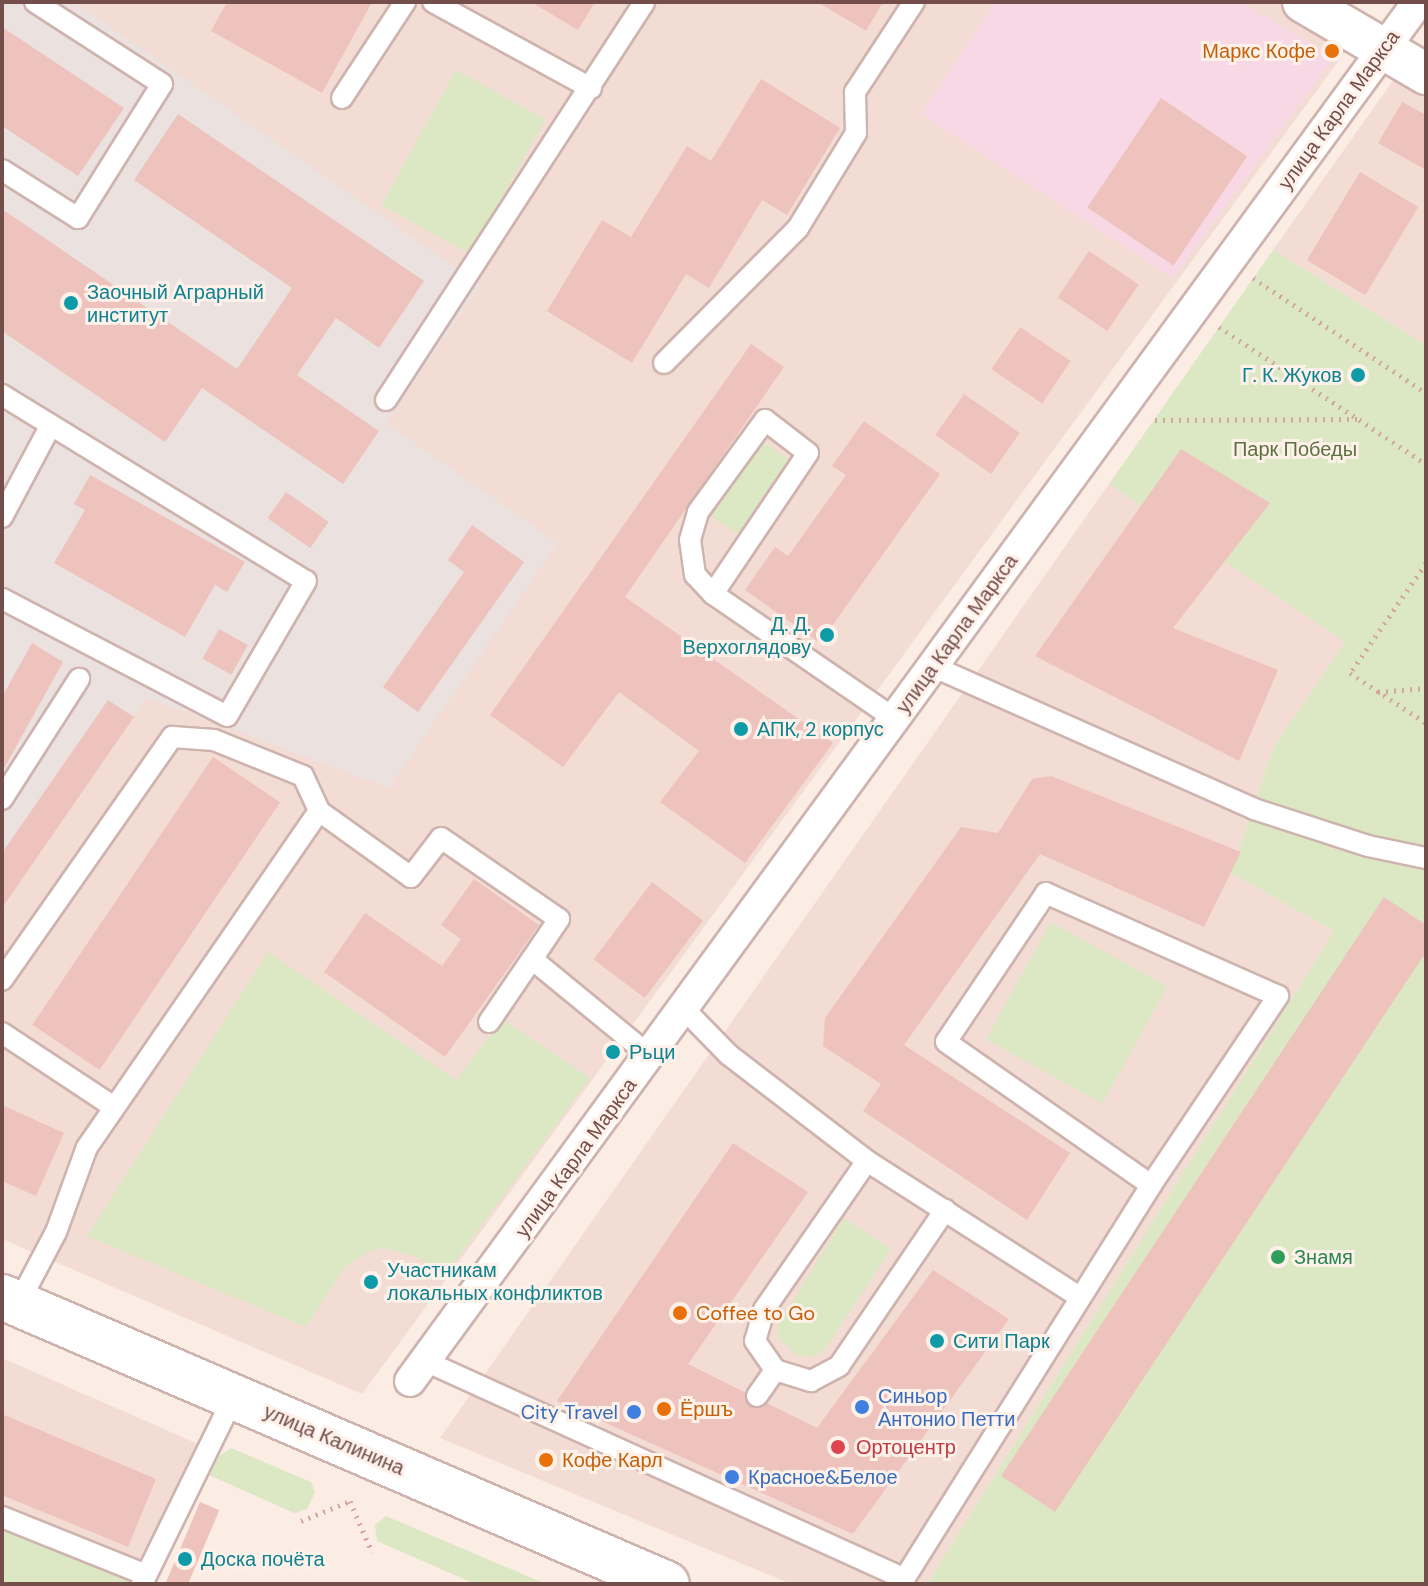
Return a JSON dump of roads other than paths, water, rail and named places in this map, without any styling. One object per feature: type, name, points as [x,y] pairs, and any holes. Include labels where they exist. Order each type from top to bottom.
[{"type":"street","points":[[1303,2],[1426,74]]},
{"type":"street","name":"улица Карла Маркса","points":[[418,1371],[1418,2]]},
{"type":"street","name":"улица Калинина","points":[[10,1300],[667,1584]]},
{"type":"lane","points":[[2,170],[78,218],[162,84],[35,2]]},
{"type":"lane","points":[[342,98],[405,2]]},
{"type":"lane","points":[[433,2],[591,88]]},
{"type":"lane","points":[[386,400],[644,2]]},
{"type":"lane","points":[[664,363],[798,228],[856,133],[855,92],[914,2]]},
{"type":"lane","points":[[2,395],[306,581],[227,716],[2,599]]},
{"type":"lane","points":[[713,594],[808,453],[765,420],[698,512],[690,540],[695,575],[713,594],[895,719]]},
{"type":"lane","points":[[2,517],[51,425]]},
{"type":"lane","points":[[934,667],[1254,809],[1368,846],[1426,858]]},
{"type":"lane","points":[[2,799],[79,679]]},
{"type":"lane","points":[[2,980],[172,737],[214,740],[303,776],[319,811],[411,877],[441,838],[559,919],[489,1022]]},
{"type":"lane","points":[[10,1300],[56,1232],[87,1147],[319,811]]},
{"type":"lane","points":[[418,1371],[705,1477],[903,1581],[1151,1185],[1278,996],[1046,893],[946,1042],[1151,1185]]},
{"type":"lane","points":[[532,959],[650,1056]]},
{"type":"lane","points":[[684,1009],[729,1055],[867,1161],[1080,1297]]},
{"type":"lane","points":[[2,1033],[114,1107]]},
{"type":"lane","points":[[867,1161],[764,1310],[755,1341],[775,1370],[811,1381],[839,1366],[945,1210]]},
{"type":"lane","points":[[757,1396],[775,1370]]},
{"type":"lane","points":[[2,1517],[144,1580],[234,1396]]},
{"type":"place","name":"Маркс Кофе","points":[[1332,51]]},
{"type":"place","name":"Заочный Аграрный институт","points":[[71,303]]},
{"type":"place","name":"Г. К. Жуков","points":[[1358,375]]},
{"type":"place","name":"Д. Д. Верхоглядову","points":[[827,635]]},
{"type":"place","name":"АПК, 2 корпус","points":[[741,729]]},
{"type":"place","name":"Рьци","points":[[613,1052]]},
{"type":"place","name":"Знамя","points":[[1278,1257]]},
{"type":"place","name":"Участникам локальных конфликтов","points":[[371,1282]]},
{"type":"place","name":"Coffee to Go","points":[[680,1313]]},
{"type":"place","name":"Сити Парк","points":[[937,1341]]},
{"type":"place","name":"Синьор Антонио Петти","points":[[862,1407]]},
{"type":"place","name":"Ёршъ","points":[[664,1409]]},
{"type":"place","name":"City Travel","points":[[634,1412]]},
{"type":"place","name":"Ортоцентр","points":[[838,1447]]},
{"type":"place","name":"Кофе Карл","points":[[546,1460]]},
{"type":"place","name":"Красное&Белое","points":[[732,1477]]},
{"type":"place","name":"Доска почёта","points":[[185,1559]]},
{"type":"park label","name":"Парк Победы","points":[[1295,449]]}]
